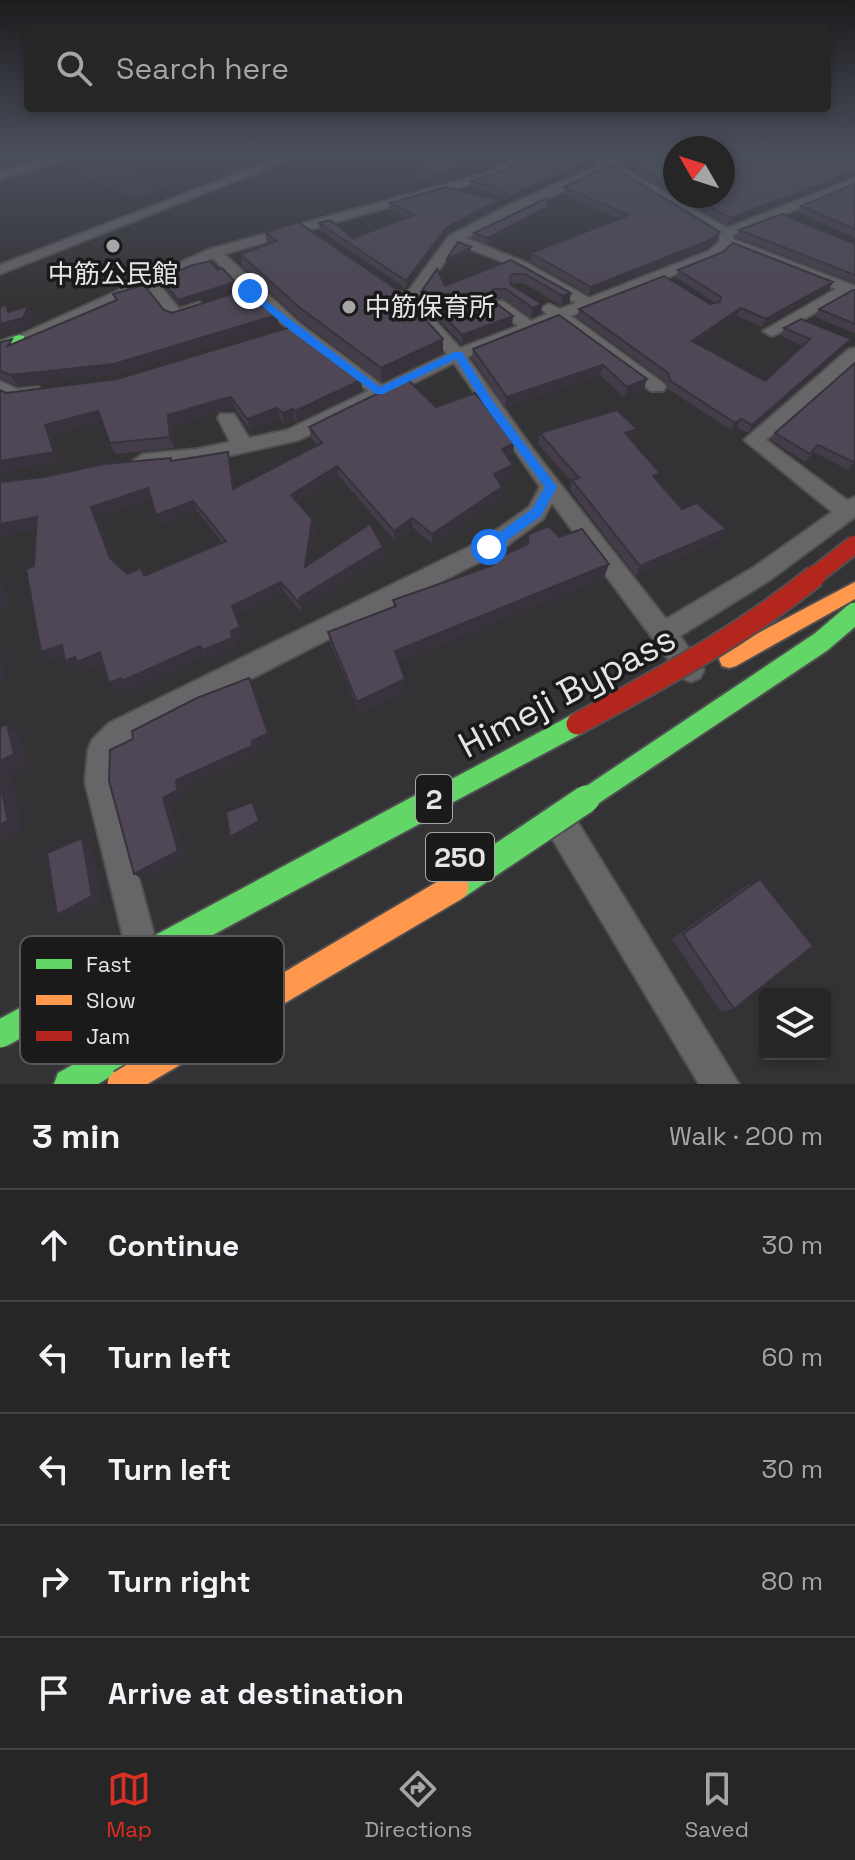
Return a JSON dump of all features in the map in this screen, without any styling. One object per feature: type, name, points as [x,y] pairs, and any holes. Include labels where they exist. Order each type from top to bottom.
[{"type":"main road","points":[[0,345],[19,339]]},
{"type":"main road","name":"Himeji Bypass","points":[[182,936],[696,660],[774,609],[855,544]]},
{"type":"main road","name":"250","points":[[313,887],[855,590]]},
{"type":"main road","points":[[284,988],[449,891],[821,642],[855,613]]},
{"type":"main road","name":"250","points":[[509,828],[855,638]]},
{"type":"main road","name":"Himeji Bypass","points":[[0,1034],[20,1023]]},
{"type":"main road","points":[[75,1082],[105,1064]]},
{"type":"main road","points":[[121,1084],[155,1064]]},
{"type":"street","points":[[0,270],[165,206]]},
{"type":"street","points":[[19,339],[215,252],[382,206]]},
{"type":"street","points":[[409,301],[454,239],[521,206]]},
{"type":"street","points":[[124,463],[197,456],[292,435],[458,355],[714,254],[731,229],[795,206]]},
{"type":"street","points":[[687,208],[727,238],[852,290]]},
{"type":"street","points":[[779,212],[803,223]]},
{"type":"street","points":[[302,227],[326,244]]},
{"type":"street","points":[[454,239],[486,247],[509,258],[586,303]]},
{"type":"street","points":[[215,252],[235,296],[379,391]]},
{"type":"street","points":[[147,283],[155,287],[176,315],[235,296]]},
{"type":"street","points":[[385,285],[409,301],[458,355],[488,403],[696,677]]},
{"type":"street","points":[[771,331],[805,321],[852,290]]},
{"type":"street","points":[[529,297],[582,329],[657,387]]},
{"type":"street","points":[[498,304],[528,326]]},
{"type":"street","points":[[663,633],[754,580],[851,509],[754,440],[855,353]]},
{"type":"street","points":[[0,386],[14,395],[52,392]]},
{"type":"street","points":[[227,418],[240,438],[240,448]]},
{"type":"street","points":[[138,936],[99,782],[102,750],[119,732],[489,547],[536,513],[551,487]]},
{"type":"street","points":[[550,805],[720,1084]]},
{"type":"building","points":[[395,206],[488,206],[447,227],[406,281],[319,223],[330,220],[353,238],[414,215]]},
{"type":"building","points":[[531,206],[549,206],[488,238],[474,233]]},
{"type":"building","points":[[607,206],[681,208],[720,232],[710,240],[591,287],[531,253],[629,215]]},
{"type":"building","points":[[735,206],[763,206],[730,218],[712,208]]},
{"type":"building","points":[[801,206],[855,206],[855,229]]},
{"type":"building","points":[[782,214],[855,244],[855,275],[739,230]]},
{"type":"building","points":[[298,222],[402,293],[443,339],[381,368],[299,307],[240,254],[277,241],[265,232]]},
{"type":"building","points":[[458,242],[471,247],[446,260]]},
{"type":"building","points":[[733,243],[833,282],[766,319],[741,308],[692,341],[765,381],[810,339],[784,328],[801,319],[851,339],[752,425],[741,419],[735,423],[671,381],[668,373],[579,309],[664,276],[710,304],[720,302],[721,297],[678,270],[723,252]]},
{"type":"building","points":[[511,260],[571,293],[563,296],[525,274],[513,274],[510,277],[511,285],[542,304],[533,308],[506,289],[494,289],[491,292],[492,300],[513,316],[462,335],[421,292],[437,269],[445,286]]},
{"type":"building","points":[[210,261],[235,282],[178,300],[164,282],[169,280],[167,276]]},
{"type":"building","points":[[144,285],[164,310],[172,313],[247,289],[277,315],[114,364],[11,375],[0,371],[0,342],[12,339],[8,346],[117,300],[113,294]]},
{"type":"building","points":[[853,290],[855,324],[819,309]]},
{"type":"building","points":[[6,304],[8,312],[28,306],[23,318],[0,324],[0,307]]},
{"type":"building","points":[[559,315],[647,379],[627,387],[603,365],[507,397],[473,349]]},
{"type":"building","points":[[291,327],[361,380],[295,411],[282,413],[277,408],[247,419],[231,397],[168,415],[170,437],[110,443],[98,411],[45,425],[54,452],[0,461],[0,390],[6,393],[117,379]]},
{"type":"building","points":[[855,363],[853,462],[818,445],[810,454],[775,433]]},
{"type":"building","points":[[407,379],[436,407],[475,393],[514,443],[502,449],[513,465],[494,474],[502,487],[432,534],[412,518],[394,531],[337,466],[291,495],[312,519],[305,567],[370,524],[383,547],[300,597],[299,603],[281,582],[232,606],[240,627],[231,631],[232,638],[203,650],[200,646],[122,681],[121,678],[109,683],[100,652],[77,662],[75,657],[65,661],[62,645],[41,652],[26,569],[34,566],[37,517],[0,524],[0,482],[44,477],[104,464],[171,458],[171,461],[228,452],[233,489],[322,443],[309,427]],"holes":[[[148,488],[156,515],[193,501],[226,541],[144,576],[141,568],[127,574],[110,558],[91,507]]]},
{"type":"building","points":[[617,410],[637,429],[625,433],[660,473],[653,476],[682,509],[697,503],[726,529],[640,566],[572,480],[579,478],[540,433]]},
{"type":"building","points":[[549,526],[559,537],[582,529],[609,564],[395,651],[405,679],[357,702],[328,632],[396,606],[393,600],[494,565],[491,561],[528,544],[529,534]]},
{"type":"building","points":[[249,678],[268,733],[252,741],[252,746],[176,780],[177,790],[163,798],[178,851],[134,874],[109,781],[110,750],[133,739],[132,731],[197,698]]},
{"type":"building","points":[[7,724],[14,754],[0,761],[0,727]]},
{"type":"building","points":[[0,783],[8,821],[0,825]]},
{"type":"building","points":[[252,802],[259,821],[230,837],[226,812]]},
{"type":"building","points":[[82,838],[92,896],[57,915],[47,853]]},
{"type":"building","points":[[760,879],[813,946],[734,1009],[683,934]]},
{"type":"traffic: fast","points":[[0,345],[19,339]]},
{"type":"traffic: fast","points":[[455,887],[821,642],[855,613]]},
{"type":"traffic: fast","points":[[182,936],[577,724]]},
{"type":"traffic: fast","points":[[0,1034],[20,1023]]},
{"type":"traffic: fast","points":[[69,1084],[103,1064]]},
{"type":"traffic: slow","points":[[729,659],[855,590]]},
{"type":"traffic: slow","points":[[284,988],[455,887]]},
{"type":"traffic: slow","points":[[121,1084],[155,1064]]},
{"type":"traffic: jam","points":[[577,724],[696,660],[774,609],[855,544]]},
{"type":"place","name":"中筋公民館","points":[[113,246]]},
{"type":"place","name":"中筋保育所","points":[[349,307]]},
{"type":"route","points":[[250,291],[295,329],[379,391],[458,355],[488,403],[551,487],[536,513],[489,547]]}]
